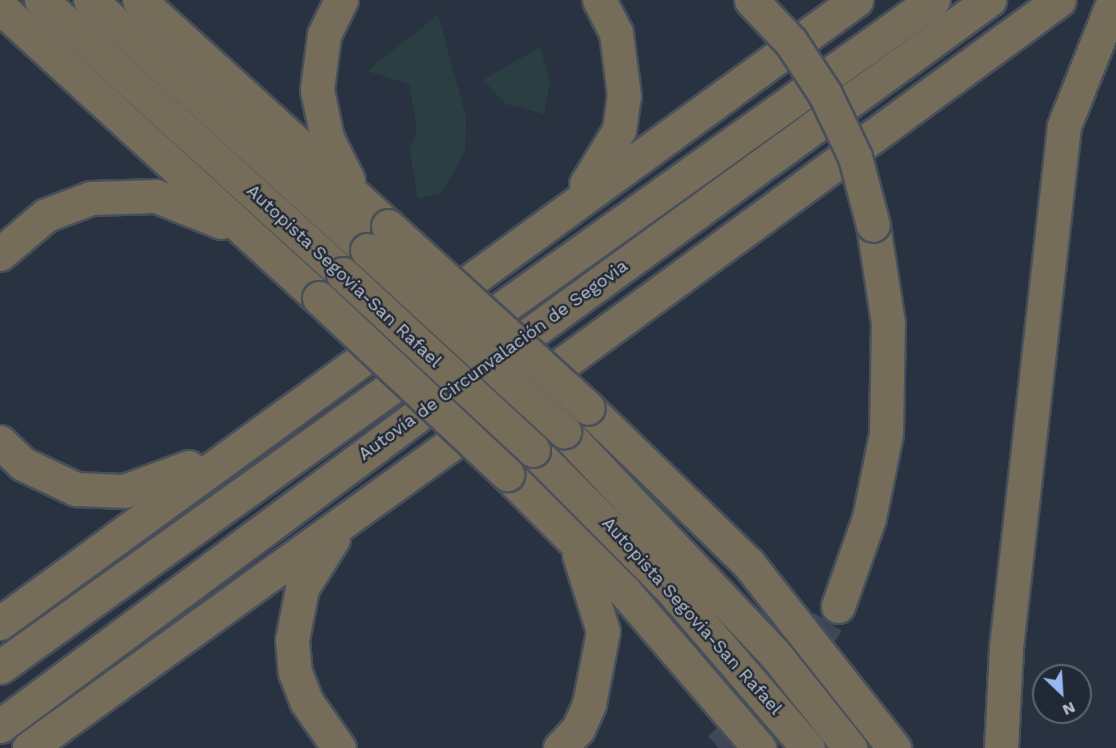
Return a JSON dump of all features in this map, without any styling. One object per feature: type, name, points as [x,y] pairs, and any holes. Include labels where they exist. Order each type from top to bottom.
[{"type":"highway","name":"Autopista Segovia-San Rafael","points":[[41,0],[533,450],[671,589],[808,748]]},
{"type":"highway","name":"Autopista Segovia-San Rafael","points":[[90,0],[378,238],[767,644],[850,748]]},
{"type":"highway","points":[[139,0],[378,238],[588,408],[748,563],[894,748]]},
{"type":"highway","points":[[341,0],[318,61],[320,117],[378,238]]},
{"type":"highway","points":[[541,226],[597,174],[619,130],[623,66],[616,33],[599,0]]},
{"type":"highway","points":[[750,0],[791,42],[825,94],[855,157],[873,225],[888,323],[886,434],[869,518],[838,606]]},
{"type":"highway","points":[[0,622],[541,226],[856,0]]},
{"type":"highway","name":"Autovía de Circunvalación de Segovia","points":[[0,667],[933,0]]},
{"type":"highway","name":"Autovía de Circunvalación de Segovia","points":[[0,726],[325,482],[989,0]]},
{"type":"highway","points":[[29,748],[1059,0]]},
{"type":"highway","points":[[1001,748],[1011,601],[1064,126],[1114,0]]},
{"type":"highway","points":[[0,7],[319,298],[507,474],[625,592],[759,748]]},
{"type":"highway","points":[[0,254],[26,228],[70,204],[138,195],[203,212],[281,265]]},
{"type":"highway","points":[[0,442],[23,464],[57,482],[124,491],[172,476],[288,412]]},
{"type":"highway","points":[[339,748],[306,701],[295,672],[296,606],[329,543],[398,482]]},
{"type":"highway","points":[[542,509],[584,564],[603,631],[589,704],[578,729],[560,748]]},
{"type":"green space","points":[[438,15],[466,117],[465,151],[442,193],[418,199],[410,150],[417,128],[409,84],[367,71]]},
{"type":"green space","points":[[540,47],[550,81],[544,114],[506,104],[483,80]]},
{"type":"tunnel","points":[[719,748],[783,690],[838,606]]}]
